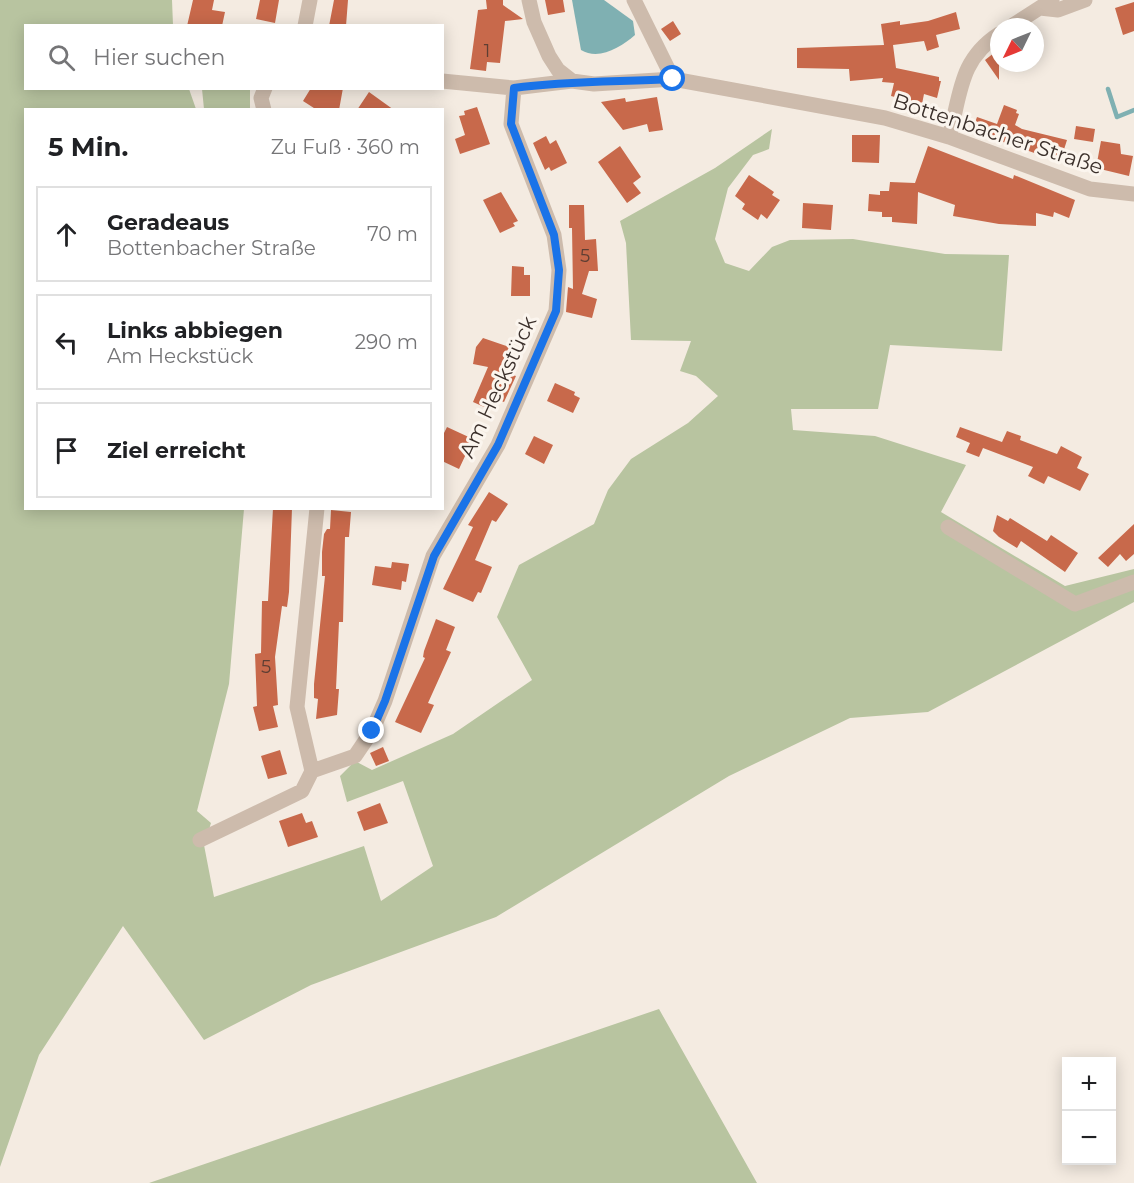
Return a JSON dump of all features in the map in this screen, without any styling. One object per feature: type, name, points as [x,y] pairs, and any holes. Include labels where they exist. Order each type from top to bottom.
[{"type":"street","points":[[305,24],[310,0]]},
{"type":"street","points":[[529,0],[534,22],[558,70],[572,81]]},
{"type":"street","points":[[634,0],[673,79]]},
{"type":"street","points":[[1024,18],[1046,4],[1058,10],[1085,0]]},
{"type":"street","points":[[949,137],[965,69],[983,45],[990,40]]},
{"type":"street","name":"Bottenbacher Straße","points":[[444,81],[514,88],[572,81],[594,84],[673,79],[885,118],[949,137],[1090,189],[1134,194]]},
{"type":"street","name":"Am Heckstück","points":[[312,771],[355,756],[372,731],[385,701],[434,556],[498,445],[556,311],[559,270],[554,235],[511,124],[514,88]]},
{"type":"street","points":[[264,108],[261,98],[265,90]]},
{"type":"street","points":[[200,840],[302,791],[312,771],[297,707],[317,510]]},
{"type":"street","points":[[948,527],[1075,604],[1134,582]]},
{"type":"green space","points":[[0,0],[172,0],[173,24],[24,24],[24,90],[189,90],[196,108],[24,108],[24,510],[244,510],[229,684],[197,811],[211,823],[204,845],[214,897],[364,846],[381,901],[433,866],[403,781],[347,802],[340,776],[355,761],[372,770],[453,734],[532,680],[497,617],[519,565],[594,524],[608,490],[631,459],[688,423],[718,396],[696,376],[680,371],[691,341],[631,340],[626,243],[620,221],[715,168],[772,129],[769,149],[753,155],[728,188],[715,239],[725,263],[749,271],[772,247],[790,240],[853,239],[945,254],[1009,255],[1002,351],[890,345],[878,409],[791,409],[793,430],[875,436],[966,465],[941,512],[1065,586],[1134,569],[1134,602],[928,712],[850,718],[729,776],[496,917],[311,985],[204,1040],[123,926],[39,1055],[0,1167]]},
{"type":"green space","points":[[202,90],[250,90],[250,108],[204,108]]},
{"type":"green space","points":[[659,1009],[757,1183],[149,1183]]},
{"type":"water","points":[[572,0],[604,0],[633,21],[635,35],[610,51],[595,54],[581,50]]},
{"type":"building","points":[[193,0],[214,0],[212,10],[225,12],[222,24],[187,24]]},
{"type":"building","points":[[260,0],[279,0],[275,23],[256,19]]},
{"type":"building","points":[[334,0],[348,0],[346,24],[329,24]]},
{"type":"building","points":[[486,0],[503,0],[503,5],[523,19],[505,21],[500,63],[487,62],[486,71],[470,69],[478,10],[487,9]]},
{"type":"building","points":[[545,0],[563,0],[565,12],[548,15]]},
{"type":"building","points":[[1134,2],[1134,31],[1123,35],[1115,8]]},
{"type":"building","points":[[956,12],[960,29],[936,35],[939,47],[927,51],[924,41],[893,45],[896,68],[939,77],[941,81],[937,98],[924,94],[922,104],[891,96],[894,83],[882,82],[883,78],[850,81],[849,69],[797,68],[797,48],[884,45],[881,24],[900,21],[900,25],[928,21]]},
{"type":"building","points":[[673,21],[681,34],[670,41],[661,29]]},
{"type":"building","points":[[990,56],[990,67],[985,60]]},
{"type":"building","points":[[310,90],[343,90],[339,108],[314,108],[303,101]]},
{"type":"building","points":[[369,92],[391,108],[358,108]]},
{"type":"building","points":[[657,97],[663,130],[649,132],[647,124],[623,130],[601,102],[625,98],[626,102]]},
{"type":"building","points":[[1004,105],[1017,110],[1016,113],[1019,114],[1015,125],[1022,129],[1067,140],[1060,162],[972,131],[977,117],[997,124]]},
{"type":"building","points":[[477,107],[490,144],[460,154],[455,139],[465,135],[459,116],[465,115],[464,111]]},
{"type":"building","points":[[1076,126],[1095,129],[1093,142],[1074,139]]},
{"type":"building","points":[[852,135],[880,135],[879,163],[852,162]]},
{"type":"building","points":[[546,136],[550,144],[556,140],[567,163],[551,171],[549,167],[545,170],[533,143]]},
{"type":"building","points":[[1101,141],[1120,144],[1121,154],[1133,156],[1129,176],[1096,168]]},
{"type":"building","points":[[620,146],[641,177],[633,183],[641,193],[627,203],[598,162]]},
{"type":"building","points":[[928,146],[1013,179],[1014,175],[1075,200],[1069,218],[1054,212],[1053,217],[1036,213],[1036,226],[999,224],[953,216],[955,205],[918,192],[917,224],[892,222],[892,217],[882,217],[882,212],[868,211],[869,194],[880,195],[880,191],[889,191],[890,182],[915,183]]},
{"type":"building","points":[[749,175],[774,192],[772,195],[780,200],[767,219],[761,214],[758,220],[742,209],[745,204],[735,196]]},
{"type":"building","points":[[501,192],[518,221],[513,223],[515,226],[500,233],[483,200]]},
{"type":"building","points":[[803,203],[833,205],[831,230],[802,228]]},
{"type":"building","points":[[569,205],[584,205],[585,240],[596,239],[598,271],[589,271],[582,294],[597,299],[592,318],[566,312],[568,287],[573,289],[572,228],[569,228]]},
{"type":"building","points":[[512,266],[524,267],[524,275],[530,275],[530,296],[511,296]]},
{"type":"building","points":[[483,338],[515,349],[506,373],[516,376],[504,402],[496,399],[491,410],[473,402],[488,367],[473,364],[476,347]]},
{"type":"building","points":[[555,383],[575,392],[574,395],[580,398],[573,413],[547,401]]},
{"type":"building","points":[[447,427],[473,439],[459,469],[444,462],[444,433]]},
{"type":"building","points":[[960,427],[1002,442],[1007,431],[1021,436],[1020,440],[1057,454],[1061,446],[1082,457],[1077,468],[1089,474],[1080,491],[1048,476],[1044,484],[1028,476],[1033,467],[983,448],[979,457],[966,452],[970,443],[956,437]]},
{"type":"building","points":[[534,436],[553,445],[544,464],[525,454]]},
{"type":"building","points":[[489,492],[508,504],[496,522],[492,520],[475,560],[492,567],[481,593],[478,592],[473,602],[443,589],[473,527],[468,525]]},
{"type":"building","points":[[273,510],[292,510],[289,592],[287,607],[282,606],[275,657],[278,705],[273,706],[278,727],[259,731],[253,707],[257,706],[255,654],[261,653],[262,601],[268,601]]},
{"type":"building","points":[[331,510],[351,512],[349,537],[345,537],[343,622],[339,622],[336,689],[339,689],[337,715],[316,719],[318,699],[314,698],[314,684],[325,576],[322,576],[322,552],[324,534],[327,529],[330,529]]},
{"type":"building","points":[[997,515],[1008,521],[1010,518],[1047,541],[1051,535],[1078,553],[1065,572],[1021,541],[1017,548],[999,537],[993,531]]},
{"type":"building","points":[[1134,524],[1134,554],[1126,561],[1120,554],[1108,567],[1098,558]]},
{"type":"building","points":[[392,562],[409,564],[406,582],[402,581],[401,590],[372,585],[375,566],[391,568]]},
{"type":"building","points":[[436,619],[455,627],[446,650],[451,652],[428,703],[434,705],[421,733],[395,722],[425,658],[423,657],[424,651]]},
{"type":"building","points":[[383,747],[389,761],[376,766],[370,753]]},
{"type":"building","points":[[280,750],[287,774],[268,779],[261,756]]},
{"type":"building","points":[[380,803],[388,823],[364,831],[357,812]]},
{"type":"building","points":[[302,813],[306,823],[312,821],[318,837],[288,847],[279,821]]},
{"type":"waterway","points":[[1108,89],[1117,117],[1134,110]]},
{"type":"route","points":[[372,731],[385,701],[434,556],[498,445],[556,311],[559,270],[554,235],[511,124],[514,88],[572,81],[594,84],[673,79]]}]
